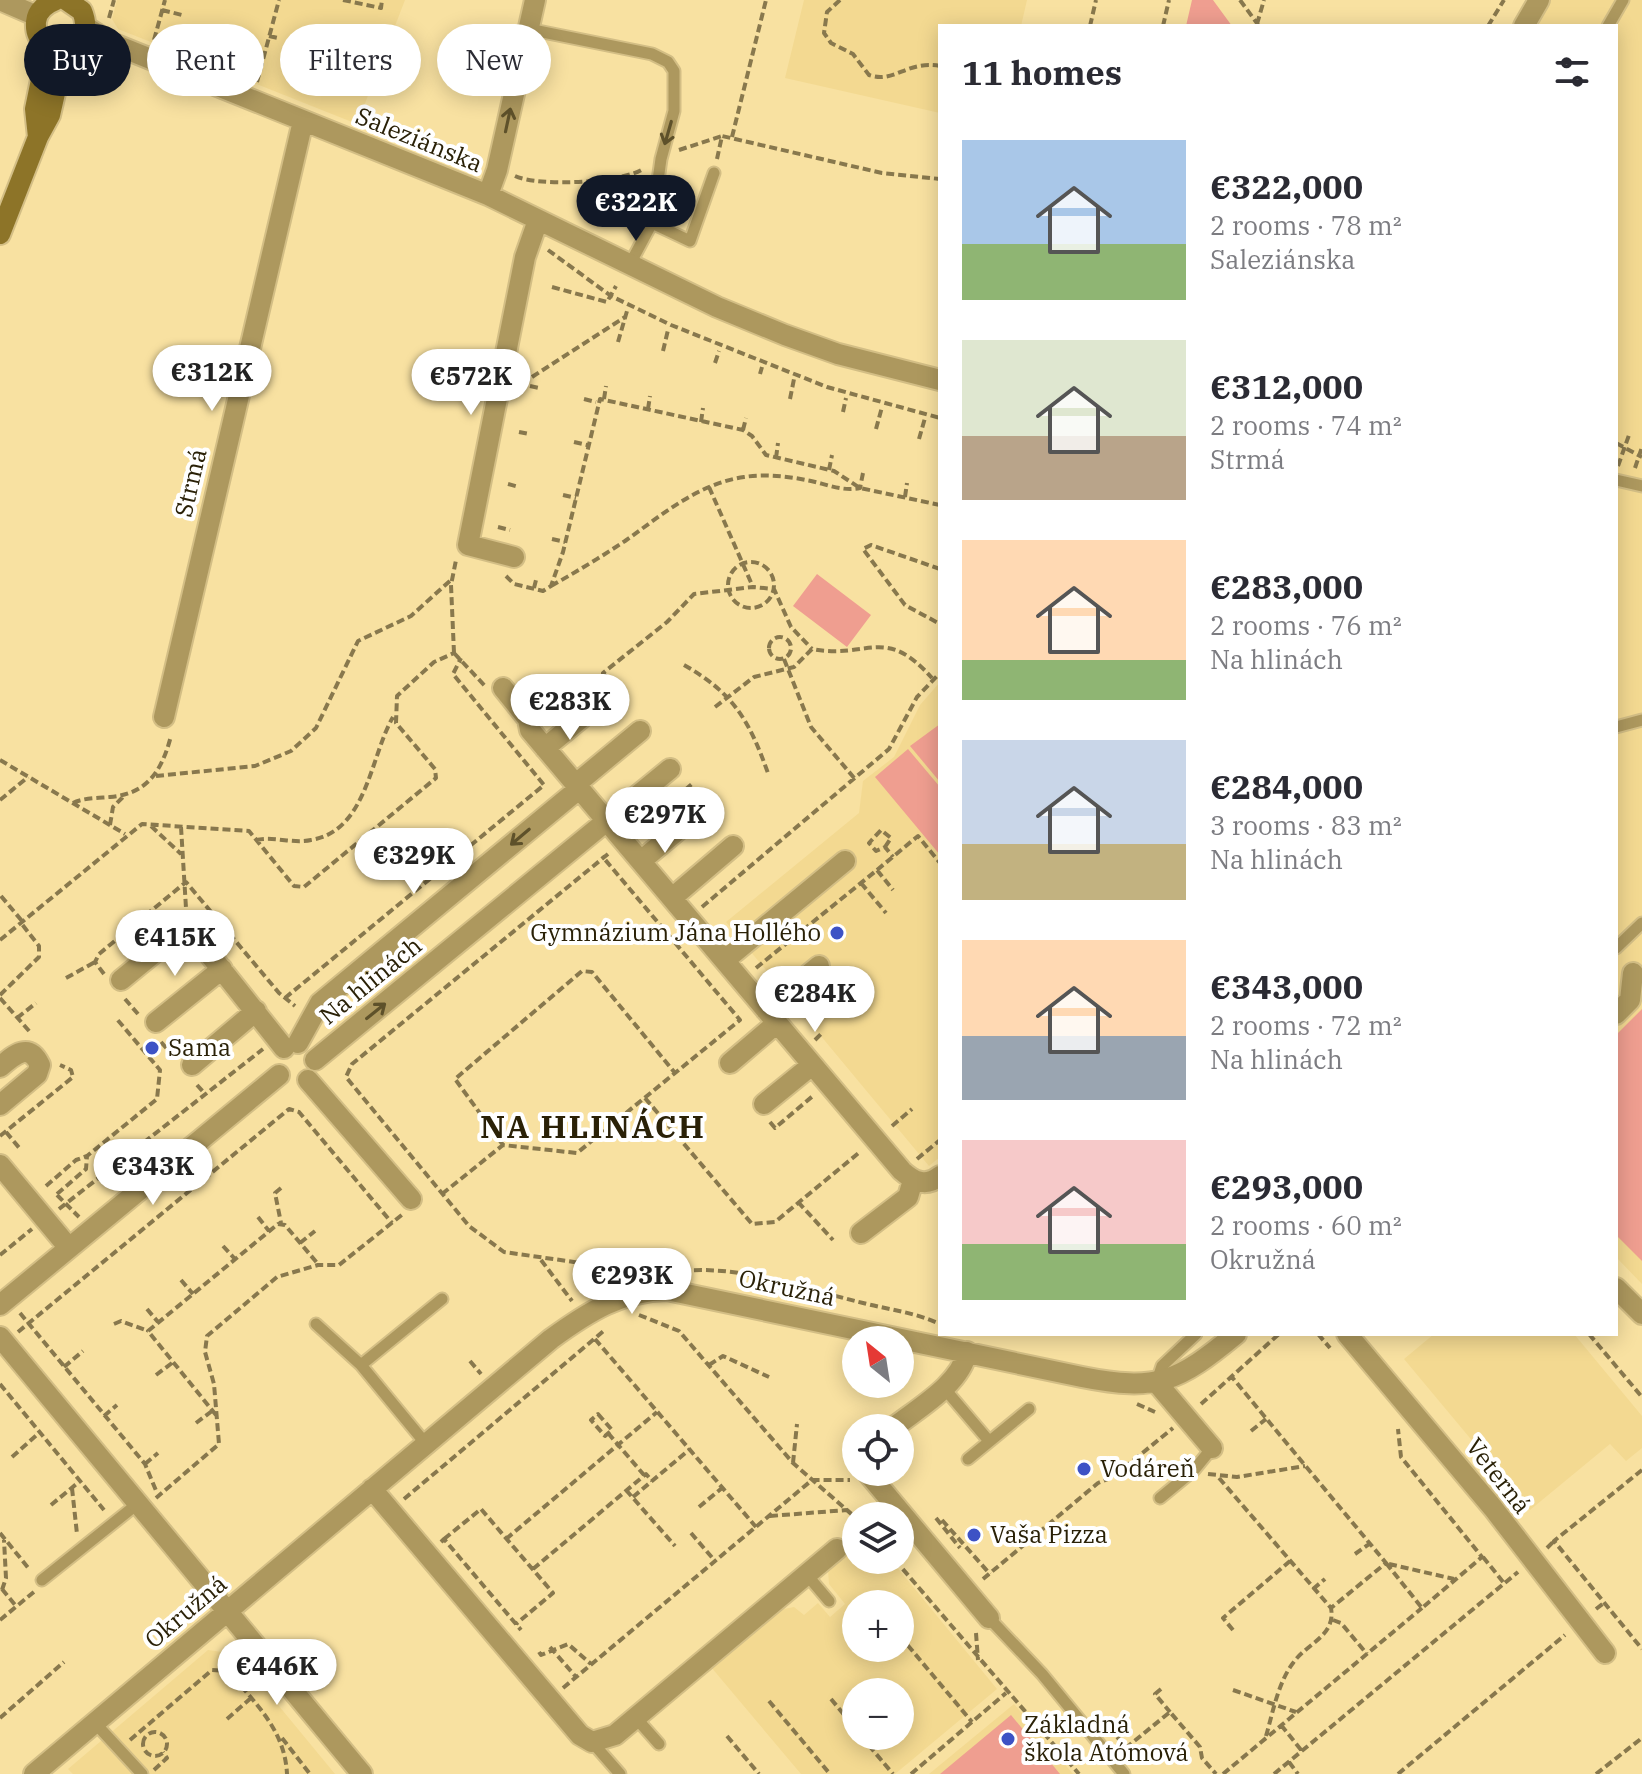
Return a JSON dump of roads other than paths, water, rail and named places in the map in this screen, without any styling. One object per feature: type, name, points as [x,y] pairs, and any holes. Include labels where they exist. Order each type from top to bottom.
[{"type":"street","points":[[0,0],[56,3],[82,11],[77,24]]},
{"type":"street","points":[[529,24],[535,0]]},
{"type":"street","points":[[1525,24],[1539,0]]},
{"type":"street","points":[[43,24],[56,3]]},
{"type":"street","name":"Saleziánska","points":[[131,43],[253,94],[303,121],[488,195],[785,335],[838,354],[938,379]]},
{"type":"street","points":[[0,234],[55,96]]},
{"type":"street","points":[[488,195],[497,170],[513,96]]},
{"type":"street","name":"Strmá","points":[[169,720],[303,121]]},
{"type":"street","points":[[509,564],[468,545],[525,257],[538,220]]},
{"type":"street","points":[[503,688],[528,719],[530,730],[907,1176],[923,1182],[938,1177]]},
{"type":"street","points":[[545,748],[609,695]]},
{"type":"street","name":"Na hlinách","points":[[291,1046],[320,1003],[640,731]]},
{"type":"street","name":"Na hlinách","points":[[315,1060],[670,769]]},
{"type":"street","points":[[641,861],[703,809]]},
{"type":"street","points":[[672,898],[733,846]]},
{"type":"street","points":[[725,960],[845,861]]},
{"type":"street","points":[[121,980],[187,926],[271,1029],[291,1046],[312,1052],[315,1060],[308,1080]]},
{"type":"street","points":[[730,1063],[819,966]]},
{"type":"street","points":[[156,1022],[222,969]]},
{"type":"street","points":[[1618,988],[1638,969]]},
{"type":"street","points":[[1618,1012],[1630,1000],[1638,969]]},
{"type":"street","points":[[192,1065],[256,1011]]},
{"type":"street","points":[[291,1046],[275,1062],[279,1075],[293,1084],[308,1080]]},
{"type":"street","points":[[0,1067],[18,1052],[27,1051],[35,1056],[40,1065],[37,1074],[0,1105]]},
{"type":"street","points":[[764,1104],[812,1065]]},
{"type":"street","points":[[4,1302],[279,1075]]},
{"type":"street","points":[[308,1080],[411,1199]]},
{"type":"street","points":[[0,1165],[69,1248]]},
{"type":"street","points":[[861,1233],[908,1197],[907,1176]]},
{"type":"street","name":"Okružná","points":[[34,1774],[581,1317],[616,1299],[646,1290],[667,1290],[1106,1382],[1157,1383],[1197,1367],[1234,1336]]},
{"type":"street","points":[[1618,1290],[1642,1314]]},
{"type":"street","points":[[6,1336],[136,1505],[362,1774]]},
{"type":"street","name":"Veterná","points":[[1349,1336],[1493,1508],[1605,1653]]},
{"type":"street","points":[[911,1414],[944,1388],[964,1366],[967,1352]]},
{"type":"street","points":[[1157,1383],[1212,1448]]},
{"type":"street","points":[[878,1486],[989,1618]]},
{"type":"street","points":[[372,1489],[549,1700],[580,1735],[592,1742],[608,1740],[636,1718],[837,1549]]},
{"type":"lane","points":[[1609,24],[1623,0]]},
{"type":"lane","points":[[551,34],[652,54],[668,62],[674,71],[677,88],[661,159],[652,223],[630,264]]},
{"type":"lane","points":[[652,223],[690,241],[714,173]]},
{"type":"lane","points":[[1618,480],[1642,486]]},
{"type":"lane","points":[[1618,726],[1642,720]]},
{"type":"lane","points":[[1618,946],[1642,923]]},
{"type":"lane","points":[[361,1365],[442,1299]]},
{"type":"lane","points":[[316,1324],[361,1365],[426,1444]]},
{"type":"lane","points":[[1157,1383],[1162,1366],[1194,1336]]},
{"type":"lane","points":[[944,1388],[989,1441]]},
{"type":"lane","points":[[968,1459],[1029,1409]]},
{"type":"lane","points":[[1160,1498],[1194,1470],[1212,1448]]},
{"type":"lane","points":[[42,1582],[136,1505]]},
{"type":"lane","points":[[807,1575],[829,1601]]},
{"type":"lane","points":[[989,1618],[1079,1718],[1124,1774]]},
{"type":"lane","points":[[636,1718],[659,1744]]},
{"type":"lane","points":[[95,1723],[142,1774]]},
{"type":"lane","points":[[592,1742],[620,1774]]},
{"type":"place","name":"Gymnázium Jána Hollého","points":[[837,933]]},
{"type":"place","name":"Sama","points":[[152,1048]]},
{"type":"place","name":"Vodáreň","points":[[1084,1469]]},
{"type":"place","name":"Vaša Pizza","points":[[974,1535]]},
{"type":"place","name":"Základná škola Atómová","points":[[1008,1739]]},
{"type":"district","name":"NA HLINÁCH","points":[[593,1127]]}]
